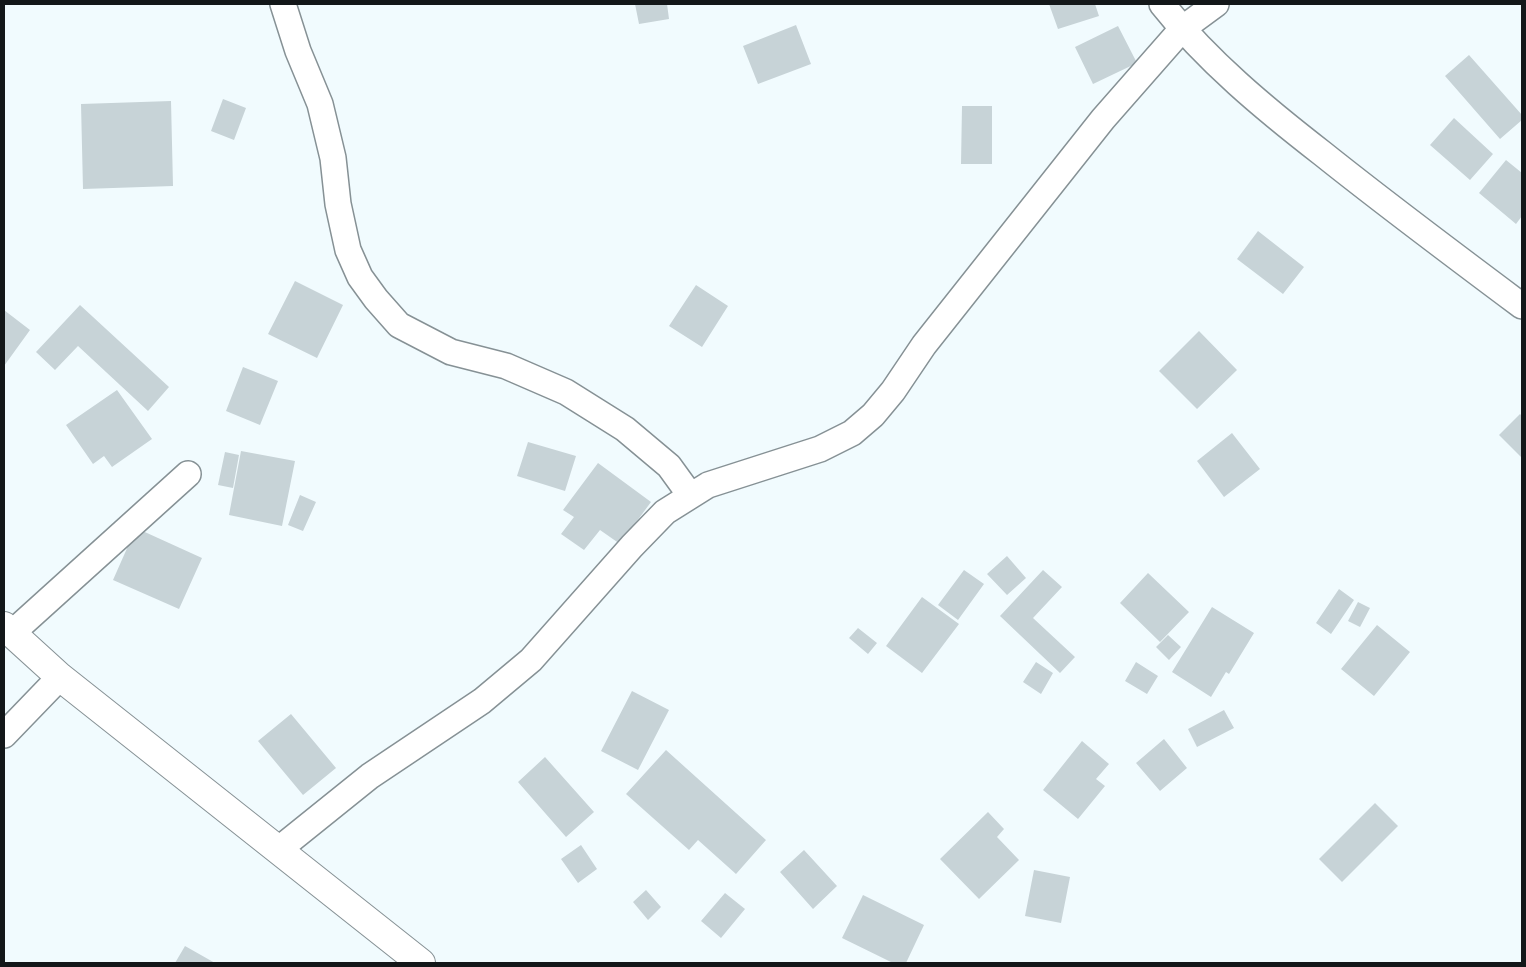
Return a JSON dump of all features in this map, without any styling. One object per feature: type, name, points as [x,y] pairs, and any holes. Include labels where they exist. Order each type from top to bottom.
[{"type":"street","points":[[283,4],[298,51],[320,104],[333,158],[338,204],[348,250],[360,278],[376,299],[399,325],[451,352],[506,366],[566,392],[625,429],[669,466],[690,496]]},
{"type":"street","points":[[1162,4],[1182,29],[1263,106],[1398,214],[1522,306]]},
{"type":"street","points":[[278,850],[370,776],[482,701],[532,660],[632,546],[666,512],[708,485],[820,449],[852,434],[873,415],[893,391],[924,345],[1103,119],[1182,29],[1216,4]]},
{"type":"street","points":[[188,474],[8,629],[60,677],[421,963]]},
{"type":"street","points":[[4,736],[60,677]]},
{"type":"building","points":[[635,4],[667,4],[669,19],[639,24]]},
{"type":"building","points":[[1049,4],[1095,4],[1099,16],[1058,29]]},
{"type":"building","points":[[796,25],[811,64],[758,84],[743,46]]},
{"type":"building","points":[[1118,26],[1137,63],[1093,84],[1075,47]]},
{"type":"building","points":[[1469,55],[1522,115],[1522,120],[1500,139],[1445,76]]},
{"type":"building","points":[[223,99],[246,108],[234,140],[211,131]]},
{"type":"building","points":[[171,101],[173,186],[83,189],[81,104]]},
{"type":"building","points":[[962,106],[992,106],[992,164],[961,164]]},
{"type":"building","points":[[1454,118],[1493,154],[1470,180],[1430,145]]},
{"type":"building","points":[[1506,160],[1522,173],[1522,216],[1516,224],[1479,193]]},
{"type":"building","points":[[1258,231],[1304,267],[1283,294],[1237,259]]},
{"type":"building","points":[[295,281],[343,305],[317,358],[268,334]]},
{"type":"building","points":[[696,285],[728,306],[702,347],[669,326]]},
{"type":"building","points":[[80,305],[169,387],[148,411],[78,346],[55,370],[36,352]]},
{"type":"building","points":[[4,310],[30,330],[4,366]]},
{"type":"building","points":[[1199,331],[1237,370],[1197,409],[1159,371]]},
{"type":"building","points":[[243,367],[278,381],[260,425],[226,411]]},
{"type":"building","points":[[117,390],[152,439],[112,467],[104,456],[93,464],[66,425]]},
{"type":"building","points":[[1520,414],[1522,416],[1521,457],[1499,435]]},
{"type":"building","points":[[1232,433],[1260,469],[1224,497],[1197,461]]},
{"type":"building","points":[[528,442],[576,456],[565,491],[517,476]]},
{"type":"building","points":[[241,451],[295,461],[282,526],[229,515]]},
{"type":"building","points":[[225,452],[239,455],[233,488],[218,485]]},
{"type":"building","points":[[598,463],[651,502],[620,544],[600,530],[584,550],[561,534],[574,517],[563,510]]},
{"type":"building","points":[[300,495],[316,502],[303,531],[288,525]]},
{"type":"building","points":[[136,528],[202,558],[179,609],[113,580]]},
{"type":"building","points":[[1007,556],[1026,578],[1007,595],[987,574]]},
{"type":"building","points":[[964,570],[984,584],[958,620],[938,605]]},
{"type":"building","points":[[1043,570],[1062,587],[1033,618],[1075,657],[1060,673],[1000,616]]},
{"type":"building","points":[[1148,573],[1189,612],[1160,642],[1120,603]]},
{"type":"building","points":[[1339,589],[1354,600],[1331,634],[1316,623]]},
{"type":"building","points":[[922,597],[959,624],[922,673],[886,646]]},
{"type":"building","points":[[1358,602],[1370,608],[1360,627],[1348,621]]},
{"type":"building","points":[[1212,607],[1254,633],[1229,674],[1226,672],[1211,697],[1172,672]]},
{"type":"building","points":[[1377,625],[1410,652],[1374,696],[1341,669]]},
{"type":"building","points":[[858,628],[877,643],[868,654],[849,638]]},
{"type":"building","points":[[1168,635],[1181,647],[1169,660],[1156,647]]},
{"type":"building","points":[[1036,662],[1053,673],[1041,694],[1023,682]]},
{"type":"building","points":[[1136,662],[1158,676],[1147,694],[1125,681]]},
{"type":"building","points":[[632,691],[669,710],[638,770],[601,751]]},
{"type":"building","points":[[1224,710],[1234,728],[1197,747],[1188,729]]},
{"type":"building","points":[[291,714],[336,768],[303,795],[258,741]]},
{"type":"building","points":[[1164,739],[1187,768],[1160,791],[1136,763]]},
{"type":"building","points":[[1082,741],[1109,764],[1096,779],[1105,786],[1078,819],[1043,790]]},
{"type":"building","points":[[666,750],[766,840],[736,874],[698,840],[689,850],[626,794]]},
{"type":"building","points":[[545,757],[594,812],[566,837],[518,782]]},
{"type":"building","points":[[1375,803],[1398,826],[1342,882],[1319,859]]},
{"type":"building","points":[[988,812],[1004,829],[997,837],[1019,860],[979,899],[940,859]]},
{"type":"building","points":[[581,845],[597,869],[578,883],[561,859]]},
{"type":"building","points":[[804,850],[837,886],[813,909],[780,872]]},
{"type":"building","points":[[1034,870],[1070,877],[1061,923],[1025,916]]},
{"type":"building","points":[[646,890],[661,907],[648,920],[633,902]]},
{"type":"building","points":[[725,893],[745,909],[721,938],[701,921]]},
{"type":"building","points":[[863,895],[924,925],[906,963],[893,963],[842,938]]},
{"type":"building","points":[[185,946],[215,963],[175,963]]}]
